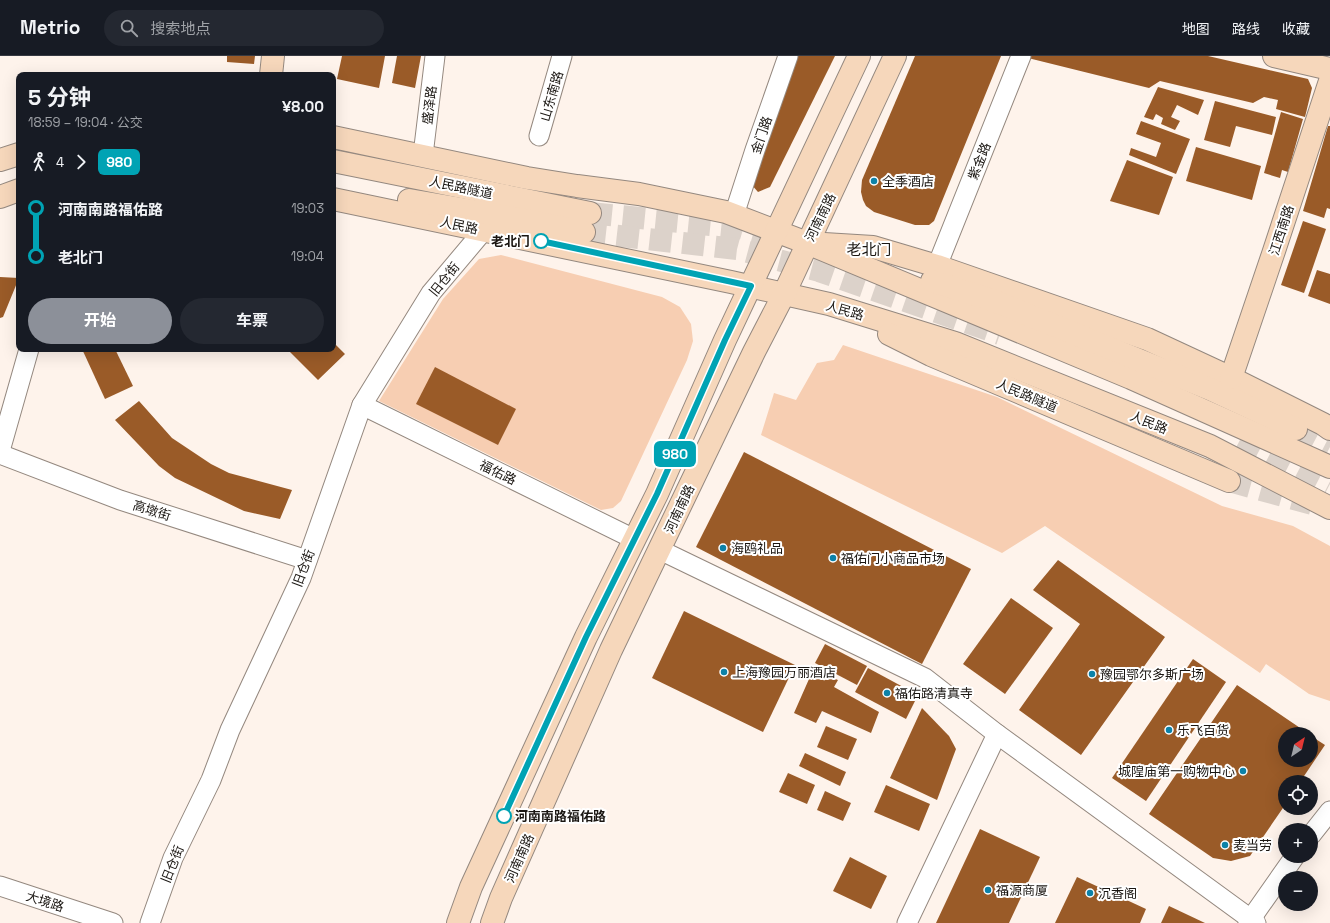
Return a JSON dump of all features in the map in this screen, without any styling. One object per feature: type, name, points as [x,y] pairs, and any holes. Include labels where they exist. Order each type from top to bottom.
[{"type":"main road","points":[[271,72],[273,56]]},
{"type":"main road","name":"河南南路","points":[[458,923],[471,887],[586,637],[657,494],[725,340],[859,56]]},
{"type":"main road","name":"河南南路","points":[[492,923],[611,650],[754,352],[784,294],[895,56]]},
{"type":"main road","points":[[1274,56],[1330,69]]},
{"type":"main road","name":"江西南路","points":[[1231,378],[1330,81]]},
{"type":"main road","points":[[336,138],[527,178],[639,194],[726,212],[807,243],[1131,378],[1330,467]]},
{"type":"main road","points":[[0,160],[16,155]]},
{"type":"main road","name":"人民路隧道","points":[[336,162],[587,223],[336,185]]},
{"type":"main road","points":[[0,197],[16,191]]},
{"type":"main road","points":[[0,197],[16,200]]},
{"type":"main road","name":"人民路","points":[[336,200],[751,286],[829,304],[956,343],[1210,446],[1330,508]]},
{"type":"main road","points":[[807,243],[873,247],[937,266],[1148,339],[1231,378],[1323,424],[1330,429]]},
{"type":"main road","points":[[807,243],[992,300],[1210,389],[1296,429]]},
{"type":"main road","name":"人民路隧道","points":[[829,304],[931,355],[1229,481]]},
{"type":"street","name":"盛泽路","points":[[423,155],[435,56]]},
{"type":"street","name":"山东南路","points":[[539,136],[562,56]]},
{"type":"street","name":"金门路","points":[[734,215],[788,56]]},
{"type":"street","name":"紫金路","points":[[937,266],[1021,56]]},
{"type":"street","name":"旧仓街","points":[[150,923],[173,858],[208,786],[230,730],[301,578],[362,405],[431,293],[484,230]]},
{"type":"street","points":[[0,453],[28,352]]},
{"type":"street","name":"福佑路","points":[[362,405],[634,539]]},
{"type":"street","name":"高墩街","points":[[0,453],[120,500],[307,560]]},
{"type":"street","points":[[660,550],[925,678],[997,734],[1252,921],[1290,863]]},
{"type":"street","points":[[907,923],[997,734]]},
{"type":"street","points":[[1318,826],[1330,811]]},
{"type":"street","name":"大境路","points":[[0,886],[113,923]]},
{"type":"shaded area","points":[[501,255],[662,297],[680,307],[691,324],[693,341],[687,360],[621,501],[613,508],[601,510],[379,401],[443,299],[479,259]]},
{"type":"shaded area","points":[[843,345],[997,397],[1222,506],[1293,526],[1330,546],[1330,701],[1309,694],[1266,664],[1260,673],[1045,526],[1002,553],[761,435],[774,393],[796,400],[817,363],[834,360]]},
{"type":"building","points":[[227,56],[255,56],[254,64],[227,62]]},
{"type":"building","points":[[342,56],[385,56],[379,88],[337,79]]},
{"type":"building","points":[[397,56],[421,56],[415,88],[392,83]]},
{"type":"building","points":[[798,56],[835,56],[770,187],[758,192],[751,184]]},
{"type":"building","points":[[915,56],[1001,56],[934,221],[929,225],[915,225],[874,212],[866,206],[861,192],[862,180]]},
{"type":"building","points":[[1029,56],[1208,56],[1308,79],[1312,88],[1305,117],[1276,109],[1278,100],[1264,97],[1253,103],[1160,81],[1149,88],[1028,58]]},
{"type":"building","points":[[1158,87],[1204,100],[1198,115],[1177,105],[1171,117],[1180,121],[1175,130],[1161,124],[1163,118],[1156,114],[1153,120],[1144,117]]},
{"type":"building","points":[[1215,101],[1276,117],[1272,135],[1236,126],[1230,147],[1204,140]]},
{"type":"building","points":[[1281,112],[1303,119],[1288,172],[1282,170],[1280,178],[1264,173]]},
{"type":"building","points":[[1141,121],[1190,139],[1176,174],[1129,155],[1131,148],[1156,157],[1161,143],[1136,134]]},
{"type":"building","points":[[1328,126],[1330,126],[1330,209],[1327,208],[1324,218],[1303,211]]},
{"type":"building","points":[[1196,147],[1261,166],[1252,200],[1186,181]]},
{"type":"building","points":[[1127,160],[1173,177],[1159,215],[1110,201]]},
{"type":"building","points":[[1303,221],[1326,229],[1304,293],[1281,285]]},
{"type":"building","points":[[1317,270],[1330,274],[1330,304],[1308,296]]},
{"type":"building","points":[[0,277],[16,278],[16,285],[3,317],[0,318]]},
{"type":"building","points":[[336,345],[345,354],[318,380],[290,352],[336,352]]},
{"type":"building","points":[[83,352],[116,352],[133,386],[105,399]]},
{"type":"building","points":[[435,367],[516,409],[498,445],[416,404]]},
{"type":"building","points":[[139,401],[172,438],[211,464],[229,473],[292,490],[280,519],[244,511],[175,478],[159,466],[115,420]]},
{"type":"building","name":"福佑门小商品市场","points":[[744,452],[971,569],[922,664],[696,547]]},
{"type":"building","name":"豫园鄂尔多斯广场","points":[[1058,560],[1165,637],[1081,755],[1019,710],[1080,624],[1033,590]]},
{"type":"building","points":[[1011,598],[1053,628],[1005,694],[963,664]]},
{"type":"building","name":"上海豫园万丽酒店","points":[[684,611],[795,665],[763,732],[652,678]]},
{"type":"building","points":[[825,644],[867,666],[857,685],[815,663]]},
{"type":"building","name":"乐飞百货","points":[[1193,659],[1226,682],[1146,801],[1112,778]]},
{"type":"building","name":"福佑路清真寺","points":[[868,668],[918,695],[906,719],[855,692]]},
{"type":"building","points":[[813,670],[838,680],[834,687],[879,712],[871,733],[822,711],[816,723],[794,713]]},
{"type":"building","name":"城隍庙第一购物中心","points":[[1237,685],[1299,727],[1278,727],[1278,767],[1310,767],[1305,775],[1278,775],[1278,815],[1250,856],[1231,861],[1213,858],[1149,814]]},
{"type":"building","points":[[922,708],[949,736],[956,749],[937,800],[890,778]]},
{"type":"building","points":[[826,726],[857,739],[848,760],[817,747]]},
{"type":"building","name":"城隍庙第一购物中心","points":[[1318,740],[1325,745],[1318,755]]},
{"type":"building","points":[[805,753],[846,772],[840,786],[799,766]]},
{"type":"building","points":[[788,773],[815,785],[807,804],[779,792]]},
{"type":"building","points":[[886,785],[930,804],[919,831],[874,812]]},
{"type":"building","points":[[825,791],[851,803],[843,821],[817,810]]},
{"type":"building","name":"福源商厦","points":[[980,829],[1040,857],[1009,923],[936,923]]},
{"type":"building","points":[[850,857],[887,876],[871,909],[833,891]]},
{"type":"building","name":"沉香阁","points":[[1077,877],[1146,909],[1140,923],[1055,923]]},
{"type":"building","points":[[1169,906],[1205,923],[1161,923]]},
{"type":"tunnel","points":[[590,213],[740,228],[764,235]]},
{"type":"tunnel","points":[[584,232],[737,249],[819,271],[1000,334]]},
{"type":"tunnel","points":[[1296,429],[1330,447]]},
{"type":"tunnel","points":[[1241,438],[1330,484]]},
{"type":"tunnel","points":[[1229,481],[1312,504]]},
{"type":"bus line","name":"980","points":[[504,816],[586,637],[657,494],[725,340],[751,286],[541,241]]},
{"type":"place","name":"全季酒店","points":[[874,181]]},
{"type":"place","name":"老北门","points":[[541,241]]},
{"type":"place","name":"海鸥礼品","points":[[723,548]]},
{"type":"place","name":"福佑门小商品市场","points":[[833,558]]},
{"type":"place","name":"上海豫园万丽酒店","points":[[724,672]]},
{"type":"place","name":"豫园鄂尔多斯广场","points":[[1092,674]]},
{"type":"place","name":"福佑路清真寺","points":[[887,693]]},
{"type":"place","name":"乐飞百货","points":[[1169,730]]},
{"type":"place","name":"城隍庙第一购物中心","points":[[1243,771]]},
{"type":"place","name":"河南南路福佑路","points":[[504,816]]},
{"type":"place","name":"麦当劳","points":[[1225,845]]},
{"type":"place","name":"福源商厦","points":[[988,890]]},
{"type":"place","name":"沉香阁","points":[[1090,893]]},
{"type":"district","name":"老北门","points":[[869,250]]}]
